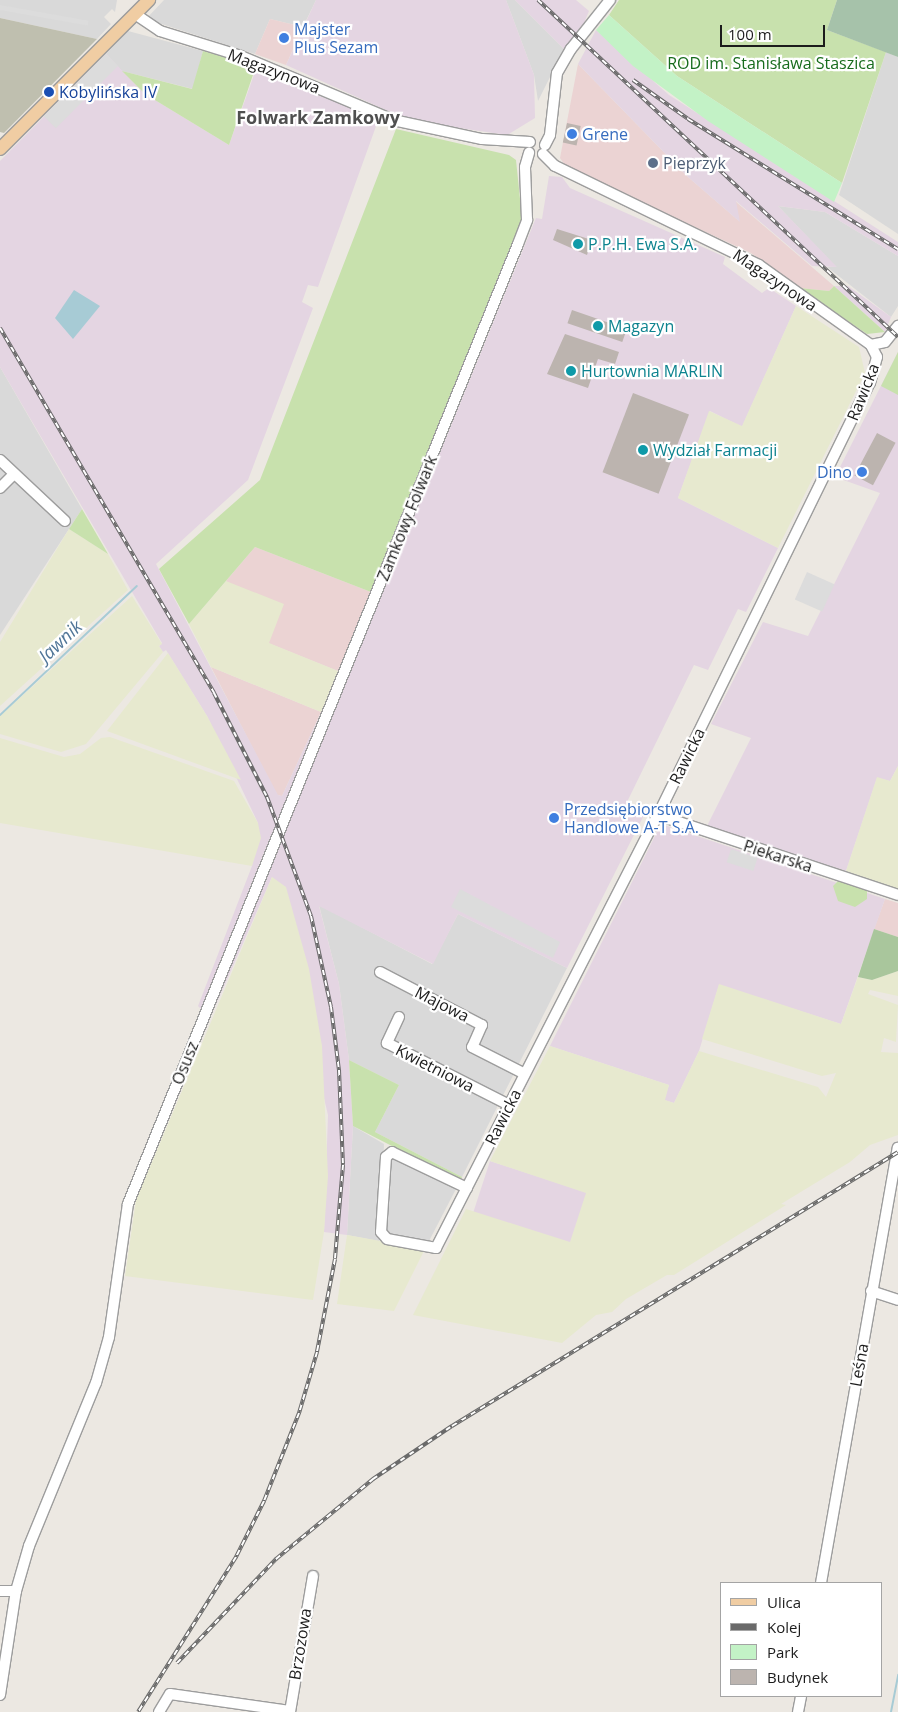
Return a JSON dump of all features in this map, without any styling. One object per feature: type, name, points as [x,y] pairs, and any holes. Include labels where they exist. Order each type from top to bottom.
[{"type":"main road","points":[[0,149],[149,0]]},
{"type":"street","name":"Zamkowy Folwark","points":[[272,850],[527,220],[525,182],[536,149],[551,124],[559,68],[610,0]]},
{"type":"street","name":"Magazynowa","points":[[135,14],[160,32],[241,56],[393,120],[536,149],[555,166],[759,265],[871,345]]},
{"type":"street","name":"Rawicka","points":[[467,1188],[392,1152],[386,1157],[382,1232],[387,1239],[436,1248],[467,1188],[509,1105],[658,815],[870,383],[877,357],[871,345],[885,342],[898,326]]},
{"type":"street","points":[[0,460],[13,476],[65,521]]},
{"type":"street","points":[[0,488],[13,476]]},
{"type":"street","name":"Piekarska","points":[[658,815],[898,895]]},
{"type":"street","name":"Osusz","points":[[0,1695],[16,1591],[29,1546],[99,1374],[112,1326],[128,1204],[272,850]]},
{"type":"street","name":"Majowa","points":[[380,972],[482,1025],[472,1047],[525,1074]]},
{"type":"street","name":"Kwietniowa","points":[[399,1017],[387,1043],[509,1105]]},
{"type":"street","name":"Leśna","points":[[821,1582],[871,1291],[898,1148]]},
{"type":"street","points":[[871,1291],[898,1300]]},
{"type":"street","name":"Brzozowa","points":[[290,1711],[313,1576]]},
{"type":"street","points":[[0,1591],[16,1591]]},
{"type":"street","points":[[159,1712],[170,1694],[290,1711]]},
{"type":"street","points":[[798,1712],[801,1697]]},
{"type":"shaded area","points":[[0,0],[117,0],[115,12],[112,9],[104,17],[111,24],[97,39],[0,18]]},
{"type":"shaded area","points":[[164,0],[316,0],[303,27],[270,19],[255,54],[146,19]]},
{"type":"shaded area","points":[[316,0],[506,0],[534,75],[535,118],[507,135],[439,125],[399,116],[286,65]]},
{"type":"shaded area","points":[[506,0],[515,0],[564,49],[538,101],[534,75]]},
{"type":"shaded area","points":[[515,0],[576,0],[589,11],[581,30],[564,49]]},
{"type":"shaded area","points":[[0,5],[89,21],[88,26],[0,10]]},
{"type":"shaded area","points":[[0,18],[97,39],[4,133],[0,132]]},
{"type":"shaded area","points":[[270,19],[303,27],[286,65],[255,54]]},
{"type":"shaded area","points":[[596,30],[669,95],[898,242],[898,256],[825,212],[778,206],[837,267],[812,266],[736,201],[740,222],[688,177],[578,64]]},
{"type":"shaded area","points":[[128,31],[203,51],[193,89],[122,71],[106,54]]},
{"type":"shaded area","points":[[886,52],[898,57],[898,234],[839,195]]},
{"type":"shaded area","points":[[106,54],[145,94],[229,145],[255,72],[379,118],[318,287],[308,285],[302,302],[313,308],[248,480],[156,564],[278,795],[282,796],[321,712],[283,807],[289,822],[536,218],[542,219],[549,176],[562,177],[570,188],[725,257],[723,264],[762,293],[769,288],[796,306],[742,427],[710,411],[678,498],[778,548],[746,612],[738,609],[708,670],[694,665],[627,802],[646,811],[567,968],[458,914],[433,964],[319,906],[339,984],[349,1060],[353,1126],[347,1235],[324,1232],[328,1115],[272,877],[212,1014],[273,860],[267,845],[201,1009],[198,1006],[252,866],[258,823],[207,716],[166,650],[163,652],[159,646],[162,643],[0,367],[0,161]]},
{"type":"shaded area","points":[[106,54],[118,66],[56,128],[44,116]]},
{"type":"shaded area","points":[[578,64],[688,177],[739,221],[735,201],[834,286],[829,291],[799,288],[751,253],[567,168],[560,158]]},
{"type":"shaded area","points":[[778,206],[825,212],[898,256],[898,306],[891,317],[827,267],[836,267]]},
{"type":"shaded area","points":[[834,286],[848,286],[891,317],[885,332]]},
{"type":"shaded area","points":[[796,306],[859,347],[865,373],[778,548],[678,498],[709,411],[742,426]]},
{"type":"shaded area","points":[[898,352],[898,766],[890,781],[877,778],[846,871],[707,826],[751,738],[711,724],[763,622],[808,636],[880,493],[835,477]]},
{"type":"shaded area","points":[[0,367],[82,509],[0,635]]},
{"type":"shaded area","points":[[69,529],[108,554],[128,590],[0,706],[0,642]]},
{"type":"shaded area","points":[[255,547],[371,592],[338,671],[268,643],[226,581]]},
{"type":"shaded area","points":[[807,572],[834,584],[822,612],[795,599]]},
{"type":"shaded area","points":[[226,581],[284,604],[269,643],[338,671],[321,712],[211,667],[189,624]]},
{"type":"shaded area","points":[[132,596],[162,644],[159,646],[163,652],[86,744],[61,752],[0,734],[0,716]]},
{"type":"shaded area","points":[[168,653],[207,716],[241,780],[107,731]]},
{"type":"shaded area","points":[[211,667],[321,712],[282,796],[277,795]]},
{"type":"shaded area","points":[[110,737],[234,781],[258,823],[261,838],[252,866],[0,823],[0,738],[64,757],[80,754],[101,738]]},
{"type":"shaded area","points":[[898,766],[898,889],[846,871],[877,777],[890,781]]},
{"type":"shaded area","points":[[661,824],[885,899],[841,1024],[719,985],[699,1051],[674,1103],[664,1100],[669,1085],[550,1046]]},
{"type":"shaded area","points":[[731,849],[758,858],[753,871],[727,862]]},
{"type":"shaded area","points":[[272,877],[286,887],[309,969],[322,1046],[328,1176],[324,1232],[313,1300],[125,1276],[136,1200]]},
{"type":"shaded area","points":[[460,889],[560,942],[553,958],[451,907]]},
{"type":"shaded area","points":[[885,899],[898,903],[898,937],[874,929]]},
{"type":"shaded area","points":[[319,905],[432,964],[458,914],[567,968],[462,1177],[375,1132],[399,1085],[349,1060],[339,984]]},
{"type":"shaded area","points":[[898,971],[898,996],[870,990],[868,994],[898,1005],[896,1042],[884,1038],[881,1052],[898,1053],[898,1135],[870,1145],[850,1162],[781,1204],[786,1205],[674,1275],[667,1275],[626,1299],[612,1312],[596,1315],[562,1343],[413,1315],[466,1209],[570,1242],[586,1193],[490,1161],[550,1046],[669,1085],[665,1100],[674,1103],[699,1051],[818,1087],[826,1097],[836,1073],[822,1076],[702,1039],[719,984],[841,1024],[858,977],[872,980]]},
{"type":"shaded area","points":[[353,1126],[384,1144],[379,1241],[347,1235]]},
{"type":"shaded area","points":[[395,1156],[457,1187],[428,1243],[390,1237],[385,1231],[388,1160]]},
{"type":"shaded area","points":[[490,1161],[587,1193],[570,1244],[473,1212]]},
{"type":"shaded area","points":[[347,1235],[425,1249],[394,1311],[337,1304]]},
{"type":"green space","name":"ROD im. Stanisława Staszica","points":[[619,0],[837,0],[827,30],[886,52],[842,183],[677,76],[609,15]]},
{"type":"green space","points":[[837,0],[898,0],[898,57],[827,30]]},
{"type":"green space","points":[[609,15],[677,76],[842,183],[834,202],[708,121],[633,66],[596,30]]},
{"type":"green space","points":[[203,51],[256,66],[229,145],[145,94],[122,71],[192,89]]},
{"type":"green space","points":[[396,129],[509,155],[516,160],[522,218],[371,592],[255,547],[189,624],[159,569],[260,480]]},
{"type":"green space","points":[[834,286],[885,332],[867,334],[799,288],[829,291]]},
{"type":"green space","points":[[898,352],[898,395],[881,386]]},
{"type":"green space","points":[[82,509],[108,554],[69,529]]},
{"type":"green space","points":[[839,880],[867,889],[867,899],[855,907],[838,901],[833,886]]},
{"type":"green space","points":[[874,929],[898,937],[898,971],[872,980],[858,977]]},
{"type":"green space","points":[[349,1060],[399,1085],[375,1132],[462,1177],[460,1181],[353,1126]]},
{"type":"water","points":[[74,290],[100,306],[73,339],[55,318]]},
{"type":"building","name":"Grene","points":[[567,123],[581,126],[577,145],[563,143]]},
{"type":"building","name":"P.P.H. Ewa S.A.","points":[[557,229],[592,240],[587,255],[553,240]]},
{"type":"building","name":"Magazyn","points":[[572,310],[627,329],[622,342],[567,323]]},
{"type":"building","points":[[565,334],[619,352],[615,364],[598,359],[588,388],[547,374]]},
{"type":"building","name":"Wydział Farmacji","points":[[633,393],[689,415],[659,494],[603,472]]},
{"type":"building","points":[[877,433],[896,443],[873,485],[854,475]]},
{"type":"waterway","name":"Jawnik","points":[[0,715],[137,586]]},
{"type":"waterway","points":[[891,1712],[898,1675]]},
{"type":"railway","points":[[538,0],[898,337]]},
{"type":"railway","points":[[633,80],[688,119],[898,249]]},
{"type":"railway","points":[[0,328],[214,693],[267,797],[311,916],[331,1007],[339,1070],[343,1165],[335,1259],[317,1352],[299,1413],[264,1501],[236,1557],[138,1712]]},
{"type":"railway","points":[[177,1663],[276,1559],[373,1479],[452,1426],[898,1152]]},
{"type":"place","name":"Majster Plus Sezam","points":[[284,38]]},
{"type":"place","name":"Kobylińska IV","points":[[49,92]]},
{"type":"place","name":"Grene","points":[[572,134]]},
{"type":"place","name":"Pieprzyk","points":[[653,163]]},
{"type":"place","name":"P.P.H. Ewa S.A.","points":[[578,244]]},
{"type":"place","name":"Magazyn","points":[[598,326]]},
{"type":"place","name":"Hurtownia MARLIN","points":[[571,371]]},
{"type":"place","name":"Wydział Farmacji","points":[[643,450]]},
{"type":"place","name":"Dino","points":[[862,472]]},
{"type":"place","name":"Przedsiębiorstwo Handlowe A-T S.A.","points":[[554,818]]},
{"type":"district","name":"Folwark Zamkowy","points":[[318,117]]}]
